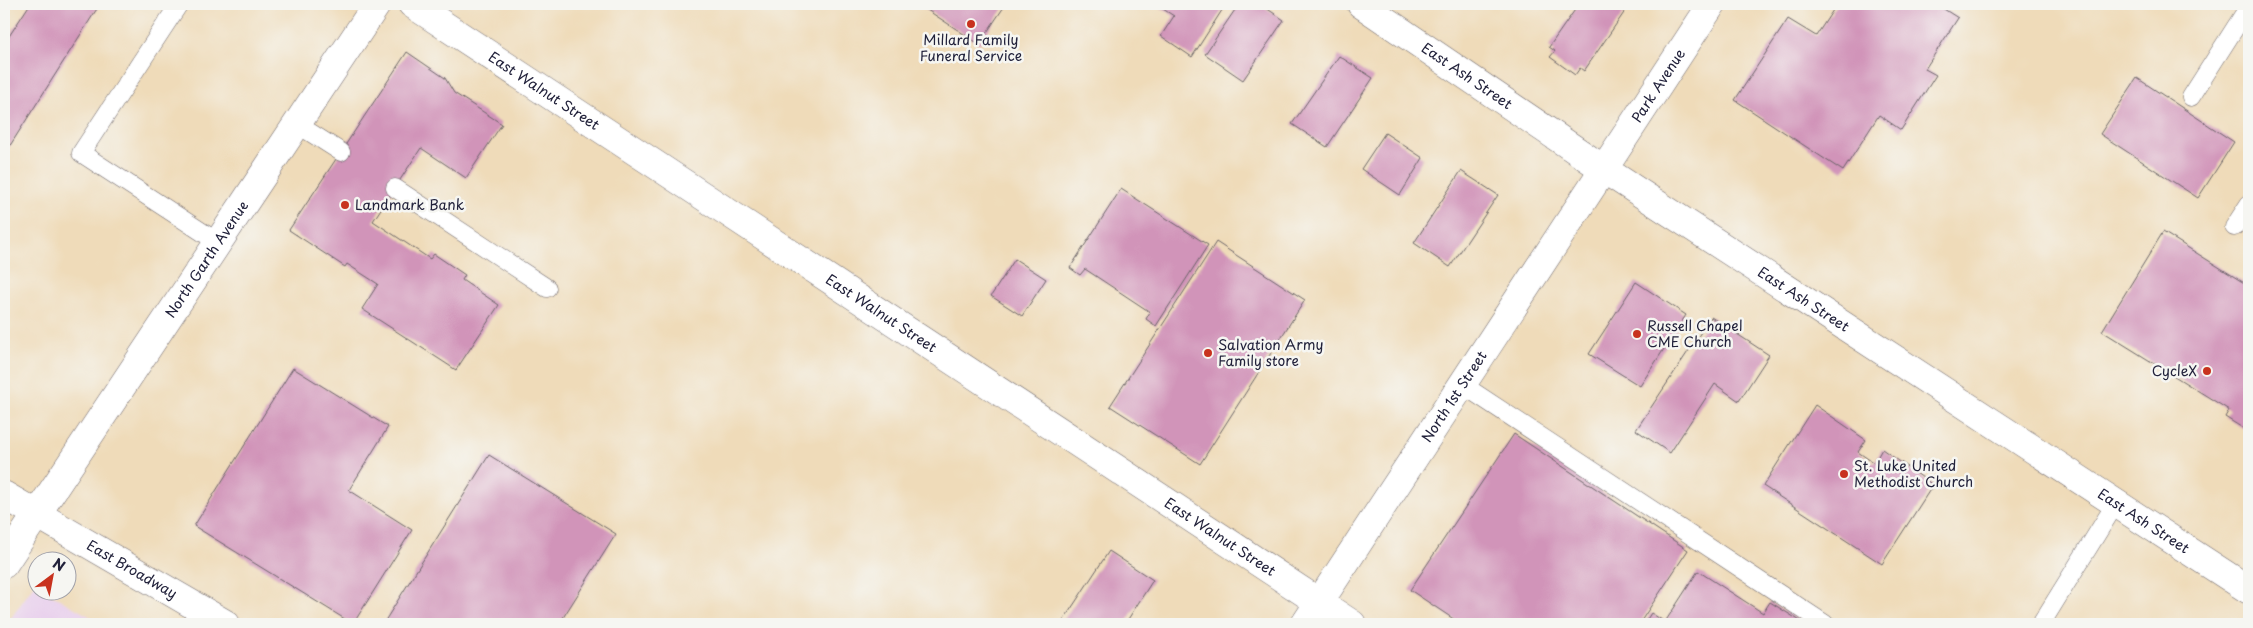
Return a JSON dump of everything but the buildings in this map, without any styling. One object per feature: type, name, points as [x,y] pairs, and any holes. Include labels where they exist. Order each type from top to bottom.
[{"type":"street","name":"North Garth Avenue","points":[[4,564],[377,4]]},
{"type":"street","name":"East Walnut Street","points":[[412,4],[1312,613],[1352,624]]},
{"type":"street","name":"East Ash Street","points":[[1361,4],[1605,170],[2249,590]]},
{"type":"street","name":"Park Avenue","points":[[1605,170],[1712,4]]},
{"type":"street","name":"North 1st Street","points":[[1312,613],[1605,170]]},
{"type":"street","name":"East Broadway","points":[[4,496],[226,624]]},
{"type":"lane","points":[[179,4],[81,153],[218,243]]},
{"type":"lane","points":[[2191,97],[2249,6]]},
{"type":"lane","points":[[297,124],[340,152]]},
{"type":"lane","points":[[395,188],[547,288]]},
{"type":"lane","points":[[2234,227],[2249,204]]},
{"type":"lane","points":[[1463,385],[1825,624]]},
{"type":"lane","points":[[2041,624],[2116,503]]},
{"type":"shaded area","points":[[28,594],[28,600],[61,600],[103,624],[7,624]]},
{"type":"place","name":"Millard Family Funeral Service","points":[[971,24]]},
{"type":"place","name":"Landmark Bank","points":[[345,205]]},
{"type":"place","name":"Russell Chapel CME Church","points":[[1637,334]]},
{"type":"place","name":"Salvation Army Family store","points":[[1208,353]]},
{"type":"place","name":"CycleX","points":[[2207,371]]},
{"type":"place","name":"St. Luke United Methodist Church","points":[[1844,474]]}]
